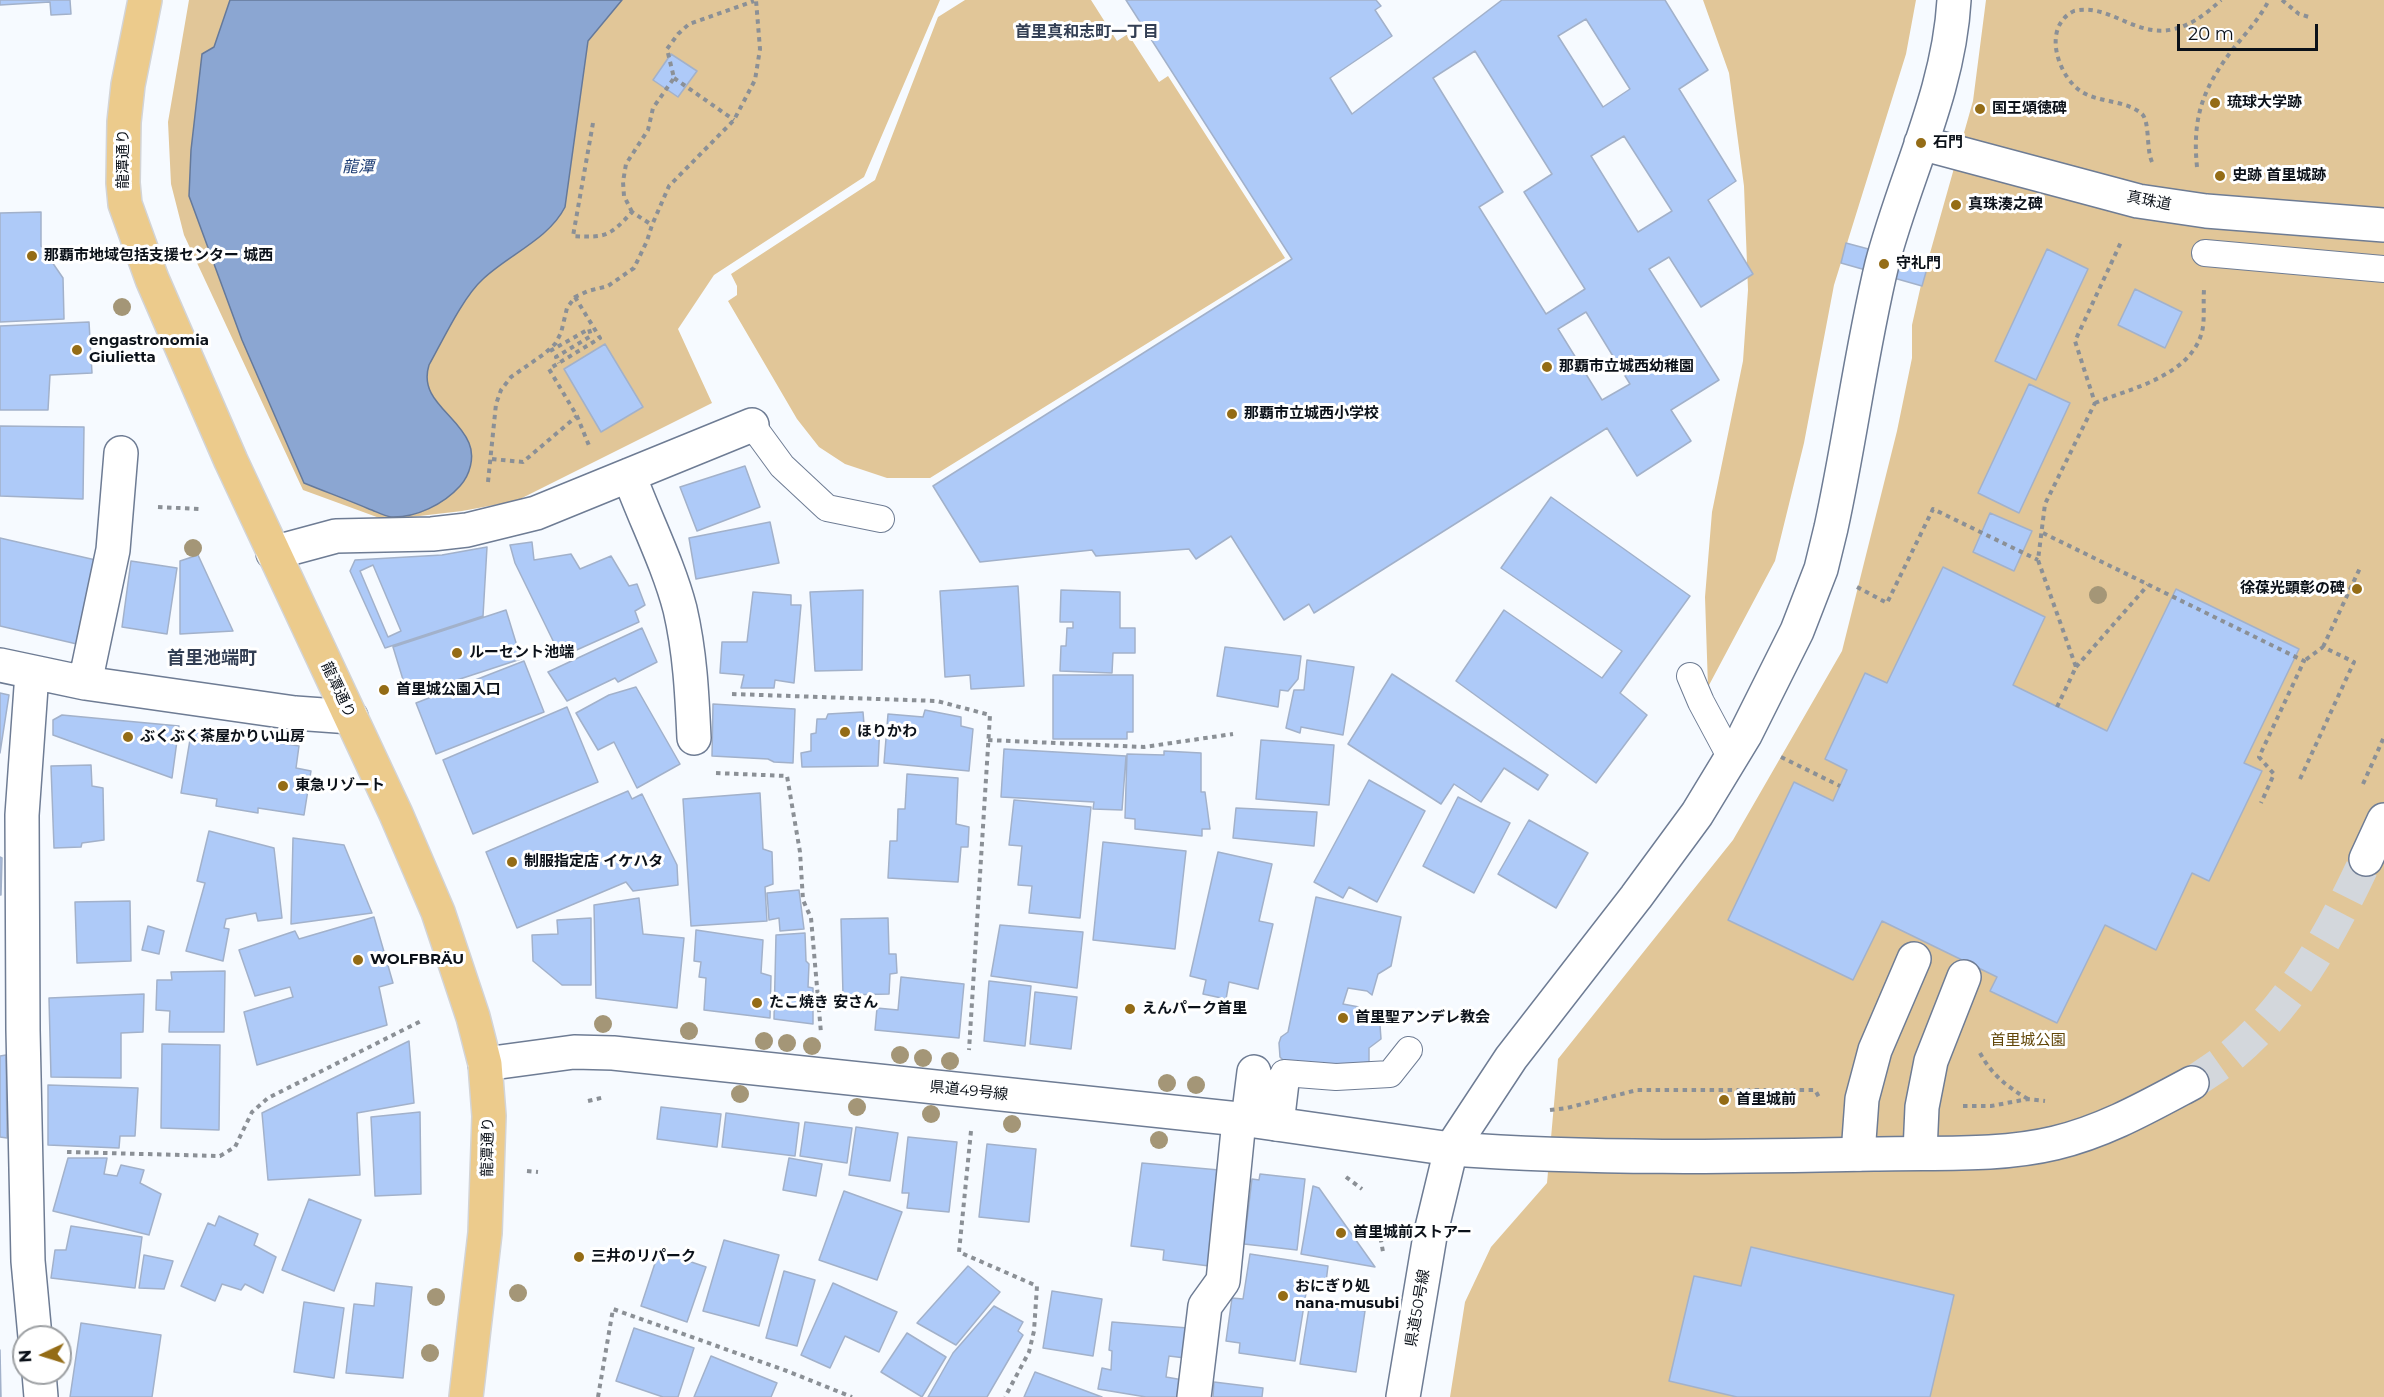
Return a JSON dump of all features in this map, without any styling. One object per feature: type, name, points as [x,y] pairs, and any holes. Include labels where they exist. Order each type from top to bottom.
[{"type":"main road","name":"龍潭通り","points":[[145,0],[128,85],[124,122],[125,204],[152,279],[273,553],[351,717],[438,912],[473,1017],[485,1064],[489,1116],[485,1233],[466,1397]]},
{"type":"street","name":"県道50号線","points":[[1403,1397],[1430,1236],[1451,1149],[1511,1058],[1636,897],[1697,814],[1738,747],[1797,631],[1821,569],[1842,477],[1882,264],[1899,204],[1939,88],[1948,48],[1954,0]]},
{"type":"street","name":"真珠道","points":[[1921,143],[2138,201],[2206,211],[2384,225]]},
{"type":"street","points":[[273,553],[336,536],[432,534],[481,527],[536,513],[752,424]]},
{"type":"street","points":[[85,683],[113,550],[121,453]]},
{"type":"street","points":[[628,475],[662,556],[679,608],[690,665],[694,738]]},
{"type":"street","points":[[0,665],[85,683],[296,713],[351,717]]},
{"type":"street","points":[[32,673],[22,815],[23,1030],[28,1262],[34,1325]]},
{"type":"street","points":[[2366,859],[2384,820]]},
{"type":"street","points":[[1858,1154],[1862,1099],[1875,1050],[1914,959]]},
{"type":"street","points":[[1920,1152],[1922,1107],[1931,1061],[1964,977]]},
{"type":"street","name":"県道49号線","points":[[485,1064],[574,1052],[614,1053],[1255,1121],[1451,1149],[1555,1155],[1858,1154],[1985,1151],[2053,1144],[2106,1128],[2192,1083]]},
{"type":"street","points":[[1194,1397],[1205,1306],[1223,1281],[1255,1121],[1268,1077]]},
{"type":"lane","points":[[2205,253],[2384,269]]},
{"type":"lane","points":[[752,424],[782,466],[827,508],[880,519]]},
{"type":"lane","points":[[1690,676],[1701,702],[1738,747]]},
{"type":"lane","points":[[1268,1077],[1284,1073],[1336,1077],[1390,1074],[1409,1050]]},
{"type":"path","points":[[544,354],[555,344],[561,333],[567,308],[575,297],[608,286],[634,268],[669,186],[734,120],[755,80],[760,49],[755,0],[689,24],[667,49],[674,78],[734,120]]},
{"type":"path","points":[[2156,168],[2148,153],[2146,123],[2141,114],[2126,106],[2088,95],[2080,91],[2068,79],[2058,60],[2055,43],[2058,29],[2074,11],[2090,7],[2108,9],[2152,27],[2181,27],[2202,17],[2221,0]]},
{"type":"path","points":[[2206,211],[2199,190],[2195,154],[2198,120],[2204,93],[2269,0]]},
{"type":"path","points":[[2282,0],[2299,14],[2309,17]]},
{"type":"path","points":[[652,225],[632,212],[624,196],[623,182],[626,164],[648,130],[653,108],[674,78]]},
{"type":"path","points":[[593,123],[573,236],[598,238],[615,230],[632,212]]},
{"type":"path","points":[[2096,403],[2075,341],[2120,245]]},
{"type":"path","points":[[2076,667],[2038,560],[2045,504],[2096,403],[2167,374],[2196,347],[2202,332],[2205,253]]},
{"type":"path","points":[[492,459],[523,462],[578,416],[549,369],[600,338],[575,297]]},
{"type":"path","points":[[481,527],[492,459],[496,404],[501,390],[511,377],[544,354],[589,329],[591,336],[556,357],[559,363]]},
{"type":"path","points":[[153,507],[199,509]]},
{"type":"path","points":[[1887,603],[1933,509],[2038,560]]},
{"type":"path","points":[[2043,533],[2304,661]]},
{"type":"path","points":[[2261,803],[2274,774],[2259,758],[2304,661],[2323,647],[2360,568]]},
{"type":"path","points":[[2057,707],[2076,667],[2148,585]]},
{"type":"path","points":[[2300,779],[2354,662],[2323,647]]},
{"type":"path","points":[[692,692],[937,701],[990,715],[969,1054]]},
{"type":"path","points":[[988,740],[1144,747],[1233,734]]},
{"type":"path","points":[[694,738],[695,772],[787,776],[800,852],[803,900],[811,918],[821,1040]]},
{"type":"path","points":[[1738,747],[1781,757],[1840,786]]},
{"type":"path","points":[[26,1152],[220,1156],[235,1148],[252,1112],[268,1098],[423,1020]]},
{"type":"path","points":[[1978,1050],[1990,1071],[2007,1087],[2028,1099]]},
{"type":"path","points":[[971,1130],[959,1252],[1037,1286],[1034,1331],[1029,1352],[1005,1397]]},
{"type":"path","points":[[598,1397],[613,1310],[787,1371],[852,1397]]},
{"type":"green space","points":[[189,0],[940,0],[864,177],[714,275],[678,329],[712,403],[516,501],[462,511],[385,520],[303,490],[184,235],[171,184],[168,122]]},
{"type":"green space","points":[[965,0],[1091,0],[1117,41],[1128,34],[1159,82],[1168,76],[1285,258],[930,478],[887,478],[845,464],[819,447],[797,419],[728,301],[737,295],[737,286],[731,274],[875,180],[938,17]]},
{"type":"green space","points":[[1703,0],[1916,0],[1906,54],[1834,285],[1804,443],[1775,561],[1708,687],[1705,597],[1712,512],[1743,361],[1748,290],[1744,186],[1729,73]]},
{"type":"green space","name":"首里城公園","points":[[1986,0],[2384,0],[2384,1397],[1450,1397],[1465,1302],[1491,1247],[1547,1183],[1558,1059],[1733,840],[1842,651],[1897,431],[1912,358],[1912,325],[1921,285],[1973,101]]},
{"type":"water","name":"龍潭","points":[[230,0],[622,0],[588,41],[565,207],[539,238],[493,270],[476,287],[454,319],[429,365],[427,377],[429,388],[469,443],[471,460],[464,482],[446,499],[429,509],[410,515],[391,517],[304,483],[242,340],[189,196],[191,150],[202,54],[214,47]]},
{"type":"building","points":[[0,0],[70,0],[71,14],[51,15],[50,2],[0,5]]},
{"type":"building","points":[[1126,0],[1376,0],[1381,6],[1375,10],[1392,36],[1330,78],[1352,114],[1502,0],[1665,0],[1708,70],[1679,89],[1736,181],[1708,200],[1753,274],[1701,307],[1669,257],[1649,269],[1719,380],[1671,410],[1691,441],[1637,476],[1607,428],[1314,613],[1309,604],[1284,620],[1231,536],[1196,559],[1189,549],[1096,556],[1092,550],[980,562],[933,486],[1292,259]],"holes":[[[1586,19],[1630,89],[1603,107],[1558,36]],[[1475,51],[1552,174],[1524,192],[1585,289],[1546,314],[1479,207],[1503,192],[1433,78]],[[1624,136],[1672,211],[1638,232],[1591,156]],[[1586,312],[1630,384],[1602,400],[1558,329]]]},
{"type":"building","points":[[671,54],[697,71],[678,97],[653,80]]},
{"type":"building","points":[[41,212],[41,246],[63,278],[64,319],[0,322],[0,213]]},
{"type":"building","name":"守礼門","points":[[1846,243],[1928,265],[1922,286],[1841,263]]},
{"type":"building","points":[[2047,249],[2088,269],[2036,380],[1995,361]]},
{"type":"building","points":[[2135,289],[2182,312],[2165,348],[2118,325]]},
{"type":"building","points":[[89,322],[92,373],[50,375],[48,410],[0,410],[0,326]]},
{"type":"building","points":[[605,344],[643,407],[601,432],[564,369]]},
{"type":"building","points":[[2029,384],[2070,403],[2019,513],[1978,493]]},
{"type":"building","points":[[0,426],[84,427],[83,499],[0,496]]},
{"type":"building","points":[[745,466],[760,507],[697,531],[680,487]]},
{"type":"building","points":[[1551,497],[1690,596],[1620,693],[1647,715],[1596,783],[1456,681],[1504,610],[1602,678],[1622,651],[1501,568]]},
{"type":"building","points":[[1990,513],[2032,531],[2014,571],[1973,552]]},
{"type":"building","points":[[770,522],[779,563],[696,579],[689,538]]},
{"type":"building","points":[[0,538],[100,561],[81,645],[0,626]]},
{"type":"building","points":[[532,542],[534,560],[571,554],[580,569],[611,556],[629,586],[637,584],[645,605],[635,611],[639,622],[561,657],[515,563],[510,545]]},
{"type":"building","points":[[487,547],[483,616],[385,648],[350,571],[355,560],[442,555]]},
{"type":"building","points":[[198,555],[233,631],[180,634],[180,561]]},
{"type":"building","points":[[131,561],[177,568],[167,634],[122,627]]},
{"type":"building","points":[[373,565],[401,631],[388,637],[360,571]]},
{"type":"building","points":[[1943,567],[2045,617],[2013,685],[2107,731],[2176,589],[2299,649],[2244,763],[2262,771],[2209,881],[2192,873],[2156,950],[2105,925],[2057,1023],[1990,991],[1997,977],[1882,921],[1853,980],[1728,920],[1794,782],[1833,801],[1847,770],[1825,759],[1865,673],[1887,683]]},
{"type":"building","points":[[1018,586],[1024,686],[971,689],[970,675],[945,677],[940,591]]},
{"type":"building","points":[[863,590],[862,670],[815,671],[810,592]]},
{"type":"building","points":[[1061,590],[1120,592],[1120,628],[1135,628],[1135,653],[1113,653],[1112,673],[1060,671],[1061,646],[1066,646],[1067,628],[1073,628],[1073,622],[1060,622]]},
{"type":"building","points":[[753,592],[791,595],[791,605],[801,605],[794,683],[775,680],[774,688],[741,688],[744,675],[720,673],[722,642],[747,642]]},
{"type":"building","name":"ルーセント池端","points":[[506,610],[521,659],[408,696],[393,647]]},
{"type":"building","points":[[642,628],[657,662],[618,682],[615,678],[567,701],[548,672]]},
{"type":"building","points":[[1225,647],[1301,656],[1298,679],[1288,691],[1280,690],[1278,707],[1217,696]]},
{"type":"building","points":[[1307,660],[1354,667],[1343,735],[1301,727],[1300,733],[1286,728],[1294,690],[1304,690]]},
{"type":"building","points":[[524,661],[544,712],[436,754],[416,703]]},
{"type":"building","points":[[1392,674],[1548,775],[1538,790],[1504,768],[1481,802],[1454,784],[1441,804],[1348,744]]},
{"type":"building","points":[[1053,675],[1133,675],[1133,732],[1127,732],[1127,739],[1053,739]]},
{"type":"building","points":[[636,687],[680,764],[637,788],[614,742],[598,750],[576,713],[609,695]]},
{"type":"building","points":[[0,693],[9,695],[0,753]]},
{"type":"building","points":[[713,704],[795,709],[793,763],[774,762],[768,759],[712,756]]},
{"type":"building","points":[[567,707],[598,782],[473,834],[443,760]]},
{"type":"building","points":[[925,710],[961,717],[961,726],[973,729],[969,771],[884,763],[888,714],[923,717]]},
{"type":"building","points":[[863,712],[864,724],[880,723],[878,766],[802,767],[801,753],[811,751],[811,734],[816,733],[817,719],[826,719],[828,714]]},
{"type":"building","points":[[62,715],[179,726],[172,778],[53,735],[53,720]]},
{"type":"building","points":[[192,728],[299,746],[296,768],[311,771],[304,815],[258,808],[258,813],[216,806],[217,799],[181,793]]},
{"type":"building","points":[[1261,740],[1334,745],[1329,805],[1256,799]]},
{"type":"building","points":[[1004,749],[1126,756],[1122,810],[1093,809],[1094,802],[1001,797]]},
{"type":"building","points":[[1164,751],[1201,753],[1201,792],[1205,792],[1210,829],[1202,829],[1202,836],[1135,829],[1135,819],[1125,818],[1127,754],[1164,755]]},
{"type":"building","points":[[91,765],[92,786],[103,788],[104,840],[82,843],[81,847],[54,848],[51,766]]},
{"type":"building","points":[[907,774],[958,778],[956,824],[969,827],[968,847],[961,847],[958,882],[888,878],[890,841],[897,841],[898,809],[905,809]]},
{"type":"building","points":[[1369,780],[1425,811],[1377,902],[1349,887],[1343,898],[1314,882]]},
{"type":"building","points":[[628,791],[632,799],[642,794],[677,865],[678,885],[633,891],[626,882],[517,928],[486,852]]},
{"type":"building","points":[[760,793],[763,849],[772,852],[773,884],[765,887],[767,921],[691,926],[683,799]]},
{"type":"building","points":[[1458,797],[1510,823],[1474,893],[1423,866]]},
{"type":"building","points":[[1014,800],[1091,807],[1080,918],[1029,913],[1032,886],[1018,885],[1022,846],[1009,845]]},
{"type":"building","points":[[1236,808],[1317,812],[1314,846],[1233,838]]},
{"type":"building","points":[[1529,820],[1588,853],[1556,908],[1498,874]]},
{"type":"building","points":[[209,831],[274,848],[282,918],[258,921],[256,913],[226,919],[224,928],[229,929],[223,961],[186,951],[205,883],[197,881]]},
{"type":"building","points":[[293,838],[344,845],[372,913],[291,924]]},
{"type":"building","points":[[1103,842],[1186,851],[1175,949],[1093,940]]},
{"type":"building","points":[[1218,852],[1272,864],[1259,921],[1273,924],[1258,989],[1229,982],[1226,999],[1203,994],[1206,980],[1190,976]]},
{"type":"building","points":[[0,857],[2,858],[1,895],[0,895]]},
{"type":"building","points":[[799,890],[804,929],[780,931],[779,918],[769,920],[767,893]]},
{"type":"building","points":[[1316,897],[1401,917],[1391,966],[1378,974],[1372,995],[1367,991],[1348,988],[1343,1004],[1359,1007],[1363,1018],[1372,1017],[1380,1025],[1381,1039],[1369,1048],[1369,1062],[1305,1071],[1296,1061],[1286,1063],[1280,1057],[1279,1043],[1281,1037],[1288,1032]]},
{"type":"building","points":[[639,898],[643,934],[684,938],[677,1008],[596,998],[594,905]]},
{"type":"building","points":[[130,901],[131,961],[77,963],[75,902]]},
{"type":"building","points":[[374,917],[393,983],[379,987],[387,1025],[257,1065],[244,1012],[293,997],[290,987],[255,996],[239,950],[295,931],[299,939]]},
{"type":"building","points":[[591,918],[591,985],[562,985],[533,961],[532,935],[558,934],[557,920]]},
{"type":"building","points":[[888,918],[889,954],[896,954],[897,973],[890,974],[889,994],[843,995],[841,919]]},
{"type":"building","points":[[1000,925],[1083,932],[1077,988],[991,976]]},
{"type":"building","points":[[148,926],[164,931],[159,954],[142,950]]},
{"type":"building","points":[[696,930],[763,940],[761,973],[771,976],[770,1018],[704,1010],[706,978],[699,977],[701,962],[694,961]]},
{"type":"building","points":[[805,933],[806,961],[809,964],[808,987],[813,988],[813,1024],[774,1019],[776,935]]},
{"type":"building","points":[[225,971],[224,1032],[169,1032],[170,1011],[156,1010],[157,980],[172,980],[171,972]]},
{"type":"building","points":[[901,977],[964,984],[959,1038],[875,1030],[877,1008],[898,1010]]},
{"type":"building","points":[[989,981],[1031,986],[1025,1046],[984,1041]]},
{"type":"building","points":[[1035,992],[1077,997],[1071,1049],[1030,1044]]},
{"type":"building","points":[[144,994],[143,1032],[121,1033],[121,1078],[51,1077],[49,998]]},
{"type":"building","points":[[409,1041],[414,1103],[357,1113],[360,1175],[268,1180],[262,1113]]},
{"type":"building","points":[[162,1044],[220,1045],[219,1130],[161,1128]]},
{"type":"building","points":[[6,1055],[7,1138],[0,1137],[0,1056]]},
{"type":"building","points":[[48,1085],[138,1088],[135,1136],[120,1136],[119,1148],[48,1145]]},
{"type":"building","points":[[661,1107],[721,1114],[717,1147],[657,1139]]},
{"type":"building","points":[[420,1112],[421,1194],[375,1196],[371,1117]]},
{"type":"building","points":[[726,1113],[799,1123],[795,1156],[722,1147]]},
{"type":"building","points":[[805,1122],[852,1128],[847,1163],[800,1156]]},
{"type":"building","points":[[856,1127],[898,1133],[890,1181],[849,1175]]},
{"type":"building","points":[[908,1137],[957,1142],[949,1212],[907,1208],[909,1193],[902,1193]]},
{"type":"building","points":[[987,1144],[1036,1149],[1029,1222],[979,1217]]},
{"type":"building","points":[[68,1158],[107,1158],[104,1174],[117,1176],[121,1165],[144,1170],[140,1183],[161,1194],[149,1235],[53,1211]]},
{"type":"building","points":[[789,1158],[822,1164],[816,1196],[783,1190]]},
{"type":"building","points":[[1142,1163],[1219,1170],[1209,1266],[1163,1260],[1164,1250],[1131,1246]]},
{"type":"building","points":[[1260,1174],[1305,1179],[1297,1250],[1244,1244],[1252,1179],[1259,1180]]},
{"type":"building","points":[[1313,1186],[1319,1188],[1375,1267],[1301,1254]]},
{"type":"building","points":[[844,1191],[902,1212],[877,1280],[819,1260]]},
{"type":"building","points":[[309,1199],[361,1220],[334,1291],[282,1270]]},
{"type":"building","points":[[219,1216],[258,1234],[254,1245],[276,1257],[263,1293],[245,1284],[241,1290],[222,1284],[215,1301],[181,1286],[208,1223],[215,1226]]},
{"type":"building","points":[[71,1226],[142,1237],[135,1288],[51,1278],[55,1250],[66,1250]]},
{"type":"building","points":[[724,1240],[779,1255],[759,1326],[703,1311]]},
{"type":"building","points":[[1751,1247],[1954,1295],[1930,1397],[1737,1397],[1669,1381],[1694,1276],[1741,1286]]},
{"type":"building","points":[[659,1251],[706,1267],[687,1322],[641,1306]]},
{"type":"building","points":[[1250,1254],[1328,1266],[1325,1290],[1307,1287],[1295,1361],[1239,1353],[1240,1343],[1226,1341],[1232,1298],[1243,1299]]},
{"type":"building","points":[[144,1255],[173,1261],[164,1289],[139,1288]]},
{"type":"building","points":[[968,1266],[1000,1292],[956,1345],[917,1323]]},
{"type":"building","points":[[784,1271],[815,1280],[797,1346],[766,1338]]},
{"type":"building","points":[[376,1283],[412,1287],[403,1378],[346,1373],[354,1304],[374,1306]]},
{"type":"building","points":[[833,1283],[897,1312],[879,1352],[845,1336],[830,1368],[801,1355]]},
{"type":"building","points":[[1052,1291],[1102,1299],[1093,1356],[1043,1348]]},
{"type":"building","points":[[304,1302],[344,1308],[334,1378],[294,1372]]},
{"type":"building","points":[[1310,1302],[1365,1311],[1356,1372],[1300,1364]]},
{"type":"building","points":[[994,1306],[1023,1322],[1018,1331],[1023,1335],[987,1397],[928,1397],[953,1353]]},
{"type":"building","points":[[1112,1322],[1188,1328],[1185,1358],[1169,1356],[1166,1377],[1183,1380],[1180,1397],[1146,1397],[1098,1389],[1102,1368],[1111,1370],[1112,1351],[1109,1350]]},
{"type":"building","points":[[81,1323],[161,1335],[152,1397],[70,1397]]},
{"type":"building","points":[[634,1328],[694,1348],[678,1397],[663,1397],[616,1381]]},
{"type":"building","points":[[907,1333],[946,1357],[922,1397],[881,1372]]},
{"type":"building","points":[[0,1350],[1,1397],[0,1397]]},
{"type":"building","points":[[711,1356],[777,1383],[771,1397],[694,1397]]},
{"type":"building","points":[[1035,1372],[1102,1397],[1024,1397]]},
{"type":"building","points":[[1214,1382],[1263,1388],[1262,1397],[1213,1397]]},
{"type":"tunnel","points":[[2192,1083],[2228,1058],[2255,1034],[2293,989],[2326,938],[2366,859]]},
{"type":"place","name":"琉球大学跡","points":[[2215,103]]},
{"type":"place","name":"国王頌徳碑","points":[[1980,109]]},
{"type":"place","name":"石門","points":[[1921,143]]},
{"type":"place","name":"史跡 首里城跡","points":[[2220,176]]},
{"type":"place","name":"真珠湊之碑","points":[[1956,205]]},
{"type":"place","name":"那覇市地域包括支援センター 城西","points":[[32,256]]},
{"type":"place","name":"守礼門","points":[[1884,264]]},
{"type":"place","name":"engastronomia Giulietta","points":[[77,350]]},
{"type":"place","name":"那覇市立城西幼稚園","points":[[1547,367]]},
{"type":"place","name":"那覇市立城西小学校","points":[[1232,414]]},
{"type":"place","name":"徐葆光顕彰の碑","points":[[2357,589]]},
{"type":"place","name":"ルーセント池端","points":[[457,653]]},
{"type":"place","name":"首里城公園入口","points":[[384,690]]},
{"type":"place","name":"ほりかわ","points":[[845,732]]},
{"type":"place","name":"ぶくぶく茶屋かりい山房","points":[[128,737]]},
{"type":"place","name":"東急リゾート","points":[[283,786]]},
{"type":"place","name":"制服指定店 イケハタ","points":[[512,862]]},
{"type":"place","name":"WOLFBRÄU","points":[[358,960]]},
{"type":"place","name":"たこ焼き 安さん","points":[[757,1003]]},
{"type":"place","name":"えんパーク首里","points":[[1130,1009]]},
{"type":"place","name":"首里聖アンデレ教会","points":[[1343,1018]]},
{"type":"place","name":"首里城前","points":[[1724,1100]]},
{"type":"place","name":"首里城前ストアー","points":[[1341,1233]]},
{"type":"place","name":"三井のリパーク","points":[[579,1257]]},
{"type":"place","name":"おにぎり処 nana-musubi","points":[[1283,1296]]},
{"type":"district","name":"首里真和志町一丁目","points":[[1087,32]]},
{"type":"district","name":"首里池端町","points":[[212,659]]}]
